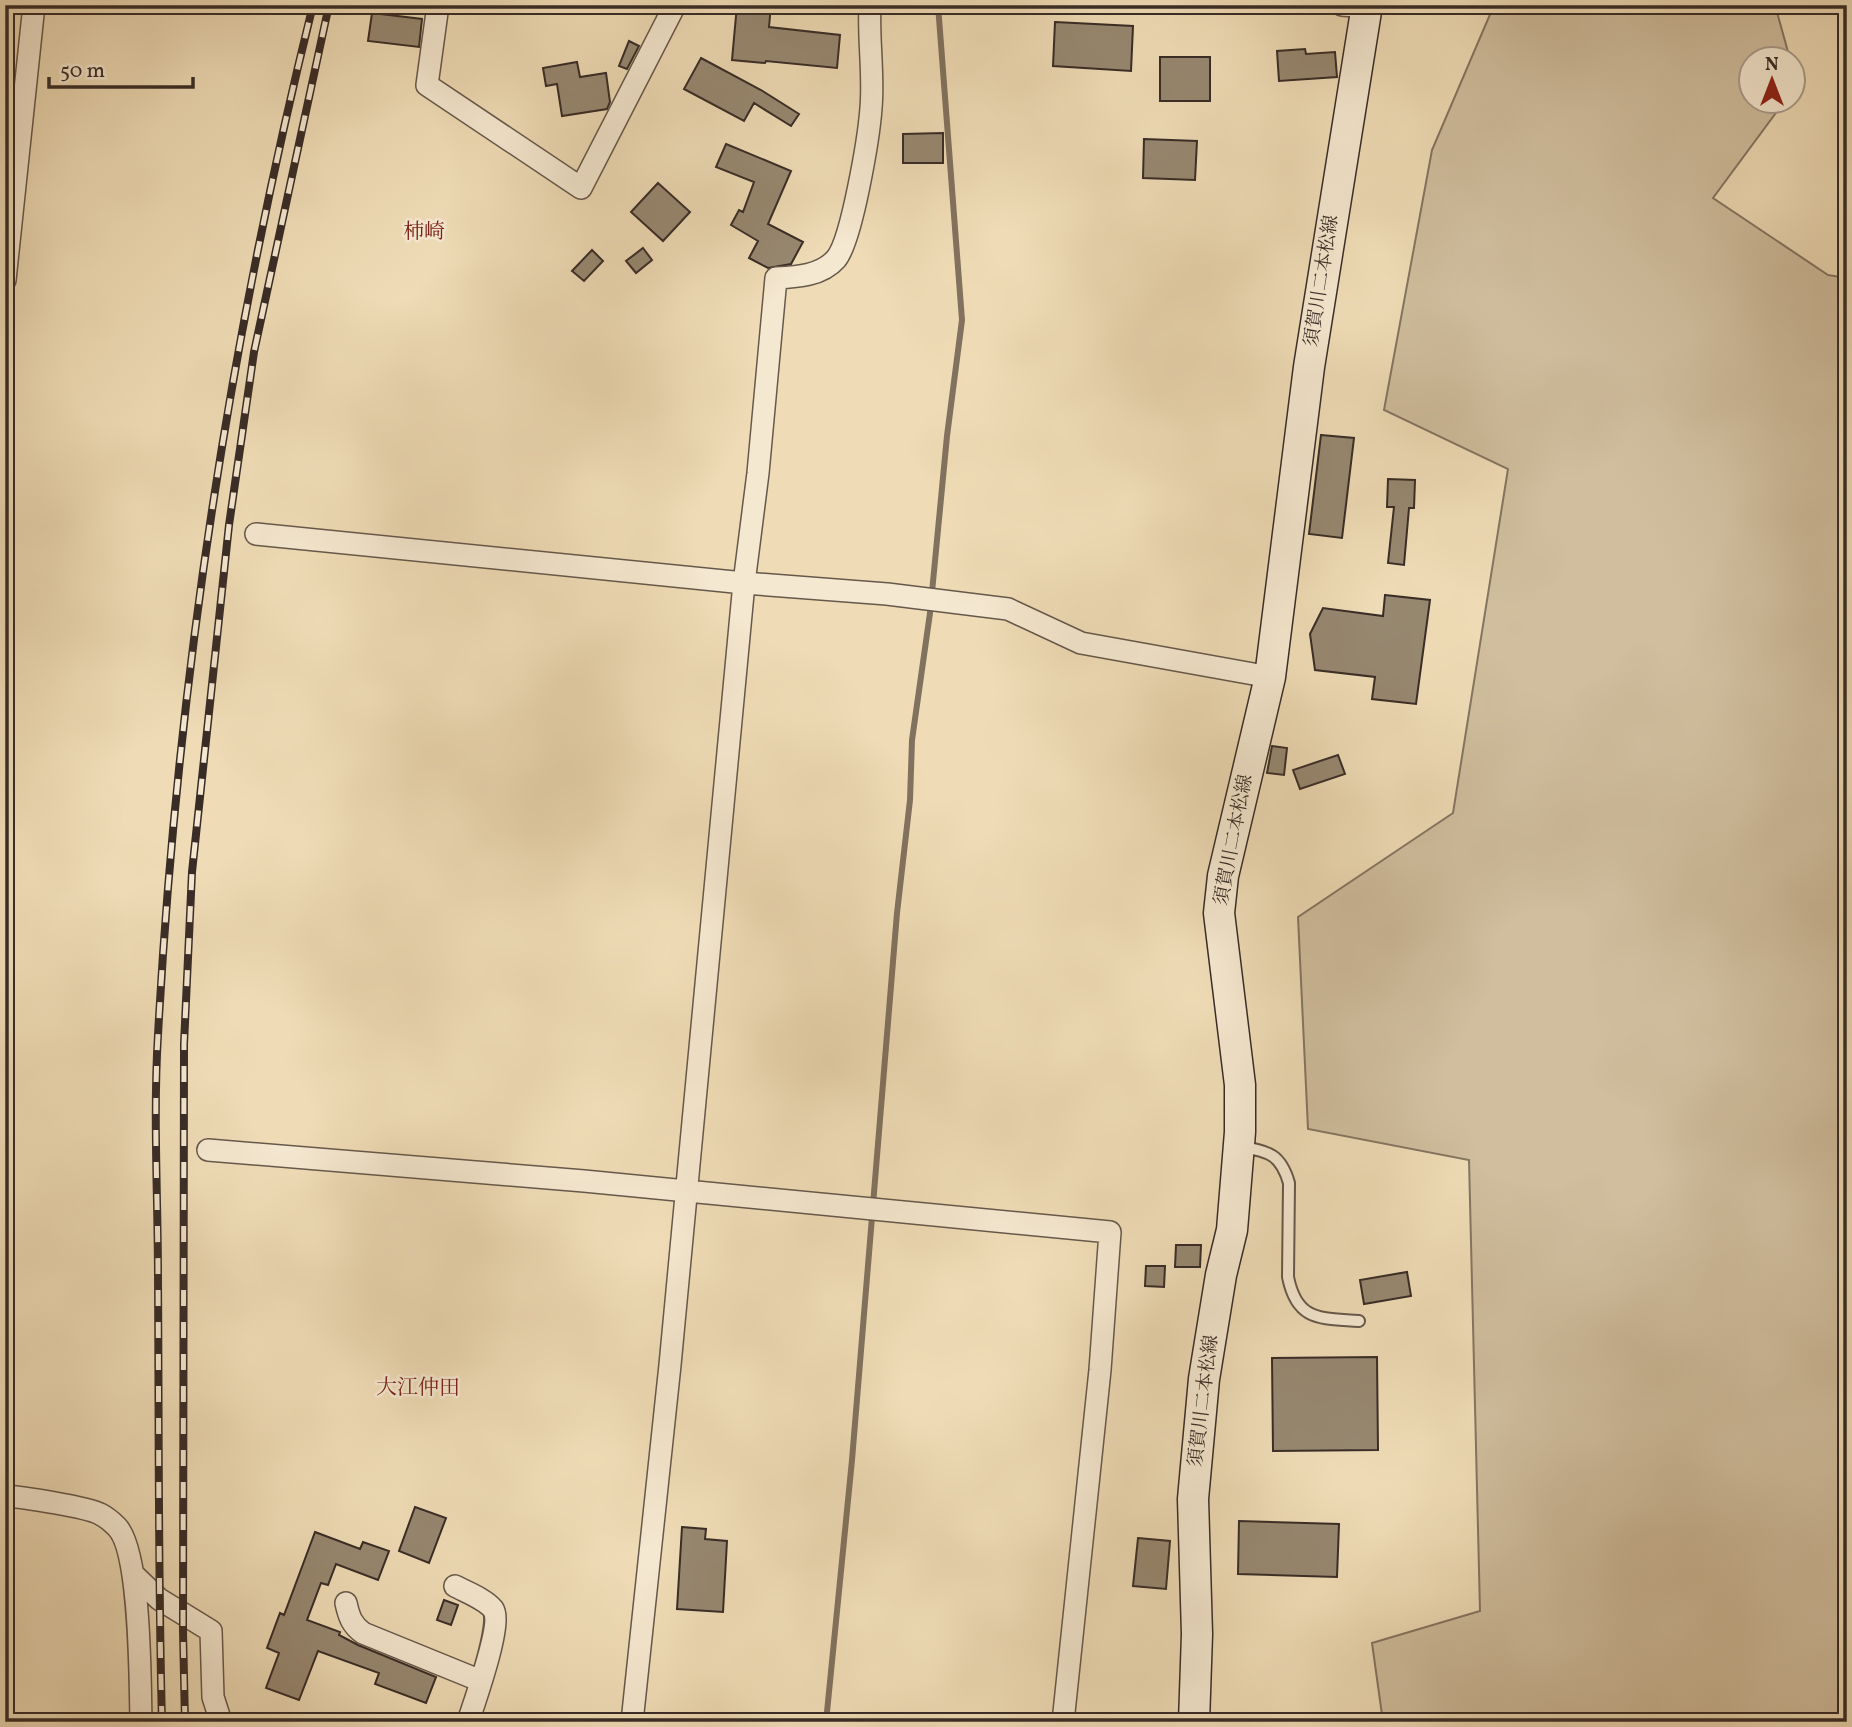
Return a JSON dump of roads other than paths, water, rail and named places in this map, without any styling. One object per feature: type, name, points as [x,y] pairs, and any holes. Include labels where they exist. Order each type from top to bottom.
[{"type":"main road","name":"須賀川二本松線","points":[[1194,1722],[1197,1634],[1193,1499],[1204,1379],[1221,1275],[1232,1230],[1239,1147],[1240,1086],[1219,913],[1225,866],[1270,677],[1358,6]]},
{"type":"street","points":[[5,280],[34,5]]},
{"type":"street","points":[[438,5],[427,85],[581,188],[675,5]]},
{"type":"street","points":[[632,1722],[670,1366],[684,1192],[776,278],[807,276],[835,260],[850,230],[871,107],[868,31],[870,5]]},
{"type":"street","points":[[256,534],[1008,609],[1081,643],[1270,677]]},
{"type":"street","points":[[208,1150],[1110,1232],[1100,1370],[1063,1722]]},
{"type":"street","points":[[5,1496],[98,1513],[123,1534],[128,1544],[134,1575],[141,1722]]},
{"type":"street","points":[[134,1575],[159,1599],[211,1631],[213,1697],[221,1722]]},
{"type":"street","points":[[455,1586],[491,1606],[495,1614],[492,1643],[468,1722]]},
{"type":"street","points":[[346,1603],[355,1627],[363,1633],[481,1681]]},
{"type":"lane","points":[[1239,1147],[1261,1150],[1278,1159],[1286,1172],[1289,1183],[1288,1277],[1290,1289],[1302,1310],[1319,1318],[1359,1321]]},
{"type":"waterway","points":[[826,1722],[852,1460],[897,913],[910,800],[912,740],[930,613],[947,436],[962,320],[938,5]]},
{"type":"railway","points":[[162,1722],[156,1095],[158,1035],[178,775],[193,645],[232,388],[283,132],[313,5]]},
{"type":"railway","points":[[185,1722],[184,1044],[192,872],[229,525],[254,352],[329,5]]},
{"type":"district","name":"柿崎","points":[[424,232]]},
{"type":"district","name":"大江仲田","points":[[418,1388]]}]
